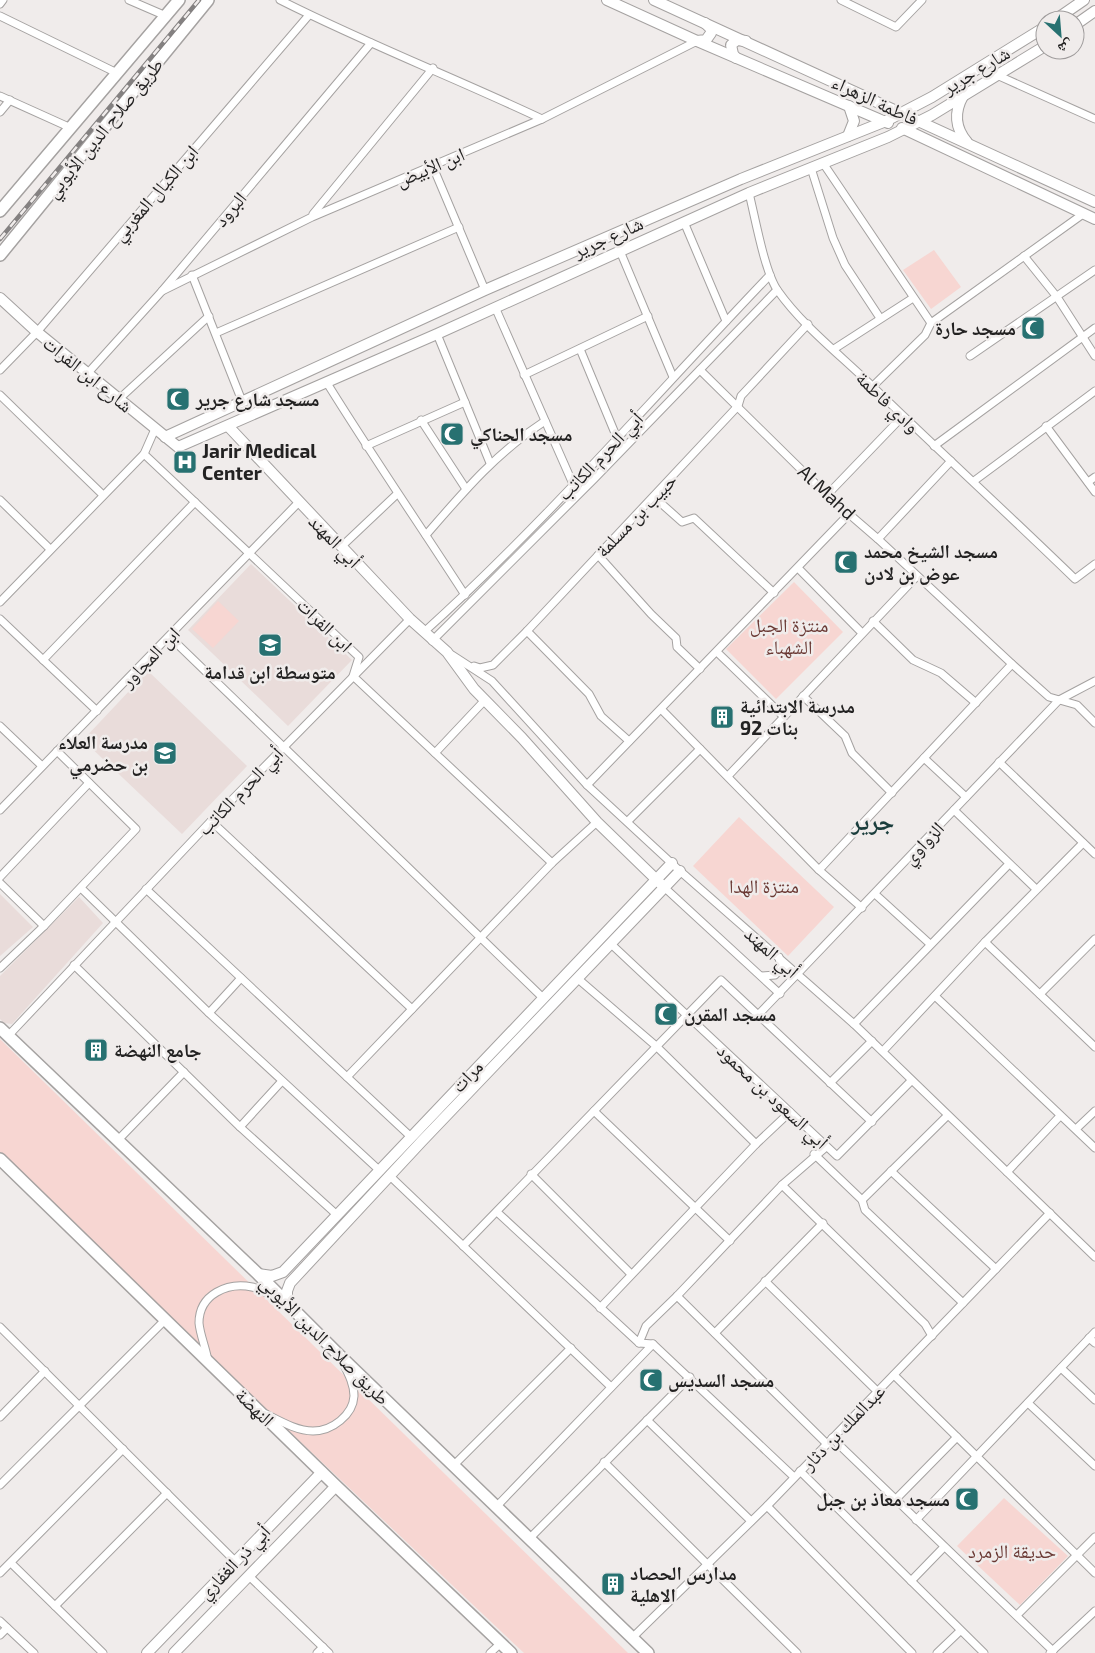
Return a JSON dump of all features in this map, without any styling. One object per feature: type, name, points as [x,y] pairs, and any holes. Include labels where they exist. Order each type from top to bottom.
[{"type":"main road","name":"طريق صلاح الدين الأيوبي","points":[[0,211],[180,0]]},
{"type":"main road","name":"طريق صلاح الدين الأيوبي","points":[[0,255],[208,0]]},
{"type":"main road","points":[[608,0],[879,121],[925,139],[1095,219]]},
{"type":"main road","name":"فاطمة الزهراء","points":[[654,0],[885,104],[920,122],[968,142],[1095,202]]},
{"type":"main road","points":[[1070,10],[1084,0]]},
{"type":"main road","points":[[697,41],[706,40],[711,33],[711,29],[704,22]]},
{"type":"main road","name":"شارع جرير","points":[[165,437],[485,290],[741,179],[848,136],[879,121],[903,113],[926,101],[1035,33]]},
{"type":"main road","points":[[736,58],[731,45],[738,40],[746,41]]},
{"type":"main road","name":"شارع جرير","points":[[178,447],[437,334],[749,193],[878,142],[920,122],[1035,53]]},
{"type":"main road","points":[[963,96],[957,109],[957,124],[968,142]]},
{"type":"main road","points":[[926,101],[920,106],[920,114],[932,115]]},
{"type":"main road","points":[[879,121],[890,116],[885,104]]},
{"type":"main road","points":[[848,136],[854,121],[849,106]]},
{"type":"main road","points":[[878,142],[885,137],[888,131],[879,121]]},
{"type":"main road","points":[[925,139],[920,130],[926,126],[932,127]]},
{"type":"main road","name":"شارع ابن الفرات","points":[[0,298],[37,332],[118,400],[178,447]]},
{"type":"main road","name":"أبي المهند","points":[[228,426],[298,503],[410,619],[447,652],[485,700],[522,738],[597,822],[665,888]]},
{"type":"main road","name":"مرات","points":[[258,1274],[280,1274],[542,997],[672,863]]},
{"type":"main road","name":"مرات","points":[[287,1304],[289,1286],[306,1266],[680,871]]},
{"type":"main road","points":[[637,900],[645,898],[648,901],[646,907]]},
{"type":"main road","name":"طريق صلاح الدين الأيوبي","points":[[4,1032],[258,1274],[453,1466],[648,1653]]},
{"type":"main road","name":"النهضة","points":[[2,1166],[511,1653]]},
{"type":"main road","points":[[296,1258],[294,1269],[298,1270],[306,1266]]},
{"type":"main road","name":"أبي ذر الغفاري","points":[[146,1653],[322,1472]]},
{"type":"main road","points":[[308,1486],[322,1484],[324,1490],[321,1501]]},
{"type":"main road","name":"أبي ذر الغفاري","points":[[174,1653],[336,1486]]},
{"type":"street","points":[[0,4],[3,0]]},
{"type":"street","points":[[129,0],[166,16]]},
{"type":"street","points":[[280,0],[370,43],[433,68],[542,119]]},
{"type":"street","points":[[841,0],[896,27],[922,0]]},
{"type":"street","name":"ابن الكيال المغربي","points":[[0,370],[37,332],[309,15]]},
{"type":"street","points":[[0,16],[117,73]]},
{"type":"street","name":"ابن الأبيض","points":[[162,291],[312,217],[542,119],[697,41]]},
{"type":"street","name":"البرود","points":[[87,374],[162,291],[370,43]]},
{"type":"street","points":[[312,217],[433,68]]},
{"type":"street","points":[[999,76],[1095,120]]},
{"type":"street","points":[[0,96],[71,128]]},
{"type":"street","points":[[0,112],[10,100]]},
{"type":"street","points":[[823,163],[913,298],[932,323]]},
{"type":"street","points":[[433,166],[485,290]]},
{"type":"street","points":[[811,168],[833,238],[845,265],[880,318]]},
{"type":"street","name":"وادي فاطمة","points":[[749,193],[770,275],[777,290],[808,324],[902,417],[974,481],[1075,579],[1095,564]]},
{"type":"street","points":[[872,387],[925,335],[932,323],[1083,214]]},
{"type":"street","points":[[684,222],[726,321]]},
{"type":"street","points":[[216,333],[459,227]]},
{"type":"street","points":[[620,250],[673,377]]},
{"type":"street","points":[[1024,256],[1057,297],[1095,356]]},
{"type":"street","points":[[970,356],[1095,270]]},
{"type":"street","points":[[192,275],[242,401]]},
{"type":"street","name":"أبي الحرم الكاتب","points":[[424,632],[465,595],[573,484],[770,275]]},
{"type":"street","name":"أبي الحرم الكاتب","points":[[432,640],[594,479],[777,290]]},
{"type":"street","points":[[834,349],[913,298]]},
{"type":"street","points":[[495,307],[573,484]]},
{"type":"street","points":[[118,400],[209,316]]},
{"type":"street","points":[[524,375],[648,316]]},
{"type":"street","name":"حبيب بن مسلمة","points":[[447,652],[480,668],[493,665],[654,497],[738,406],[741,396],[808,324]]},
{"type":"street","points":[[934,446],[1095,328]]},
{"type":"street","points":[[437,334],[490,463]]},
{"type":"street","points":[[580,349],[617,438]]},
{"type":"street","name":"Al Mahd","points":[[700,370],[827,495],[878,539],[1012,664],[1049,697],[1077,705],[1095,723]]},
{"type":"street","points":[[327,382],[397,494],[465,595]]},
{"type":"street","points":[[974,481],[1095,391]]},
{"type":"street","points":[[0,395],[103,495]]},
{"type":"street","points":[[366,446],[464,402]]},
{"type":"street","points":[[827,495],[902,417]]},
{"type":"street","points":[[421,420],[466,489]]},
{"type":"street","points":[[426,535],[490,463],[516,440],[545,420]]},
{"type":"street","points":[[1046,426],[1095,492]]},
{"type":"street","points":[[0,602],[144,454],[155,428]]},
{"type":"street","name":"ابن الفرات","points":[[144,454],[359,657],[354,676],[552,863]]},
{"type":"street","points":[[878,539],[951,461]]},
{"type":"street","points":[[1088,482],[1095,477]]},
{"type":"street","points":[[341,547],[397,494]]},
{"type":"street","points":[[654,497],[682,522],[694,518],[774,594]]},
{"type":"street","points":[[0,500],[50,549]]},
{"type":"street","points":[[43,660],[195,502]]},
{"type":"street","name":"ابن المجاور","points":[[0,810],[298,503]]},
{"type":"street","points":[[587,785],[662,710],[849,514]]},
{"type":"street","points":[[598,555],[651,614],[676,638],[677,647],[700,669]]},
{"type":"street","points":[[798,568],[862,633]]},
{"type":"street","points":[[728,776],[917,576]]},
{"type":"street","name":"أبي الحرم الكاتب","points":[[4,1032],[74,965],[211,821],[410,619]]},
{"type":"street","points":[[0,620],[97,710]]},
{"type":"street","points":[[873,622],[913,660],[941,673],[976,704]]},
{"type":"street","points":[[527,631],[589,694],[601,716],[629,741]]},
{"type":"street","points":[[170,637],[542,997]]},
{"type":"street","name":"أبي المهند","points":[[447,652],[492,682],[587,785],[680,871],[854,1024],[947,1116],[1095,1257]]},
{"type":"street","points":[[717,652],[783,716]]},
{"type":"street","points":[[818,870],[1012,664]]},
{"type":"street","name":"الزواوي","points":[[758,1015],[1059,700],[1095,682]]},
{"type":"street","points":[[803,696],[845,736],[852,753],[892,793]]},
{"type":"street","points":[[435,752],[485,700]]},
{"type":"street","points":[[662,710],[818,870],[862,908]]},
{"type":"street","points":[[0,726],[42,766]]},
{"type":"street","points":[[628,822],[700,749]]},
{"type":"street","points":[[0,968],[44,926],[136,829],[58,751]]},
{"type":"street","points":[[924,758],[966,797]]},
{"type":"street","points":[[999,762],[1095,854]]},
{"type":"street","points":[[0,877],[89,783]]},
{"type":"street","points":[[954,810],[1036,890]]},
{"type":"street","points":[[211,821],[412,1009]]},
{"type":"street","points":[[347,1077],[483,938],[552,863],[597,822]]},
{"type":"street","points":[[883,1052],[985,942],[1083,843]]},
{"type":"street","points":[[854,1024],[1009,864]]},
{"type":"street","points":[[0,883],[44,926]]},
{"type":"street","points":[[81,888],[209,1013],[379,1170]]},
{"type":"street","name":"أبي المهند","points":[[665,888],[780,994]]},
{"type":"street","points":[[146,889],[410,1136]]},
{"type":"street","points":[[875,894],[930,944]]},
{"type":"street","points":[[1040,994],[1095,939]]},
{"type":"street","points":[[985,942],[1095,1048]]},
{"type":"street","name":"أبي السعود بن محمود","points":[[610,943],[837,1156],[912,1081]]},
{"type":"street","points":[[762,976],[775,975],[781,969],[779,958]]},
{"type":"street","points":[[74,965],[240,1127],[336,1214]]},
{"type":"street","points":[[209,1013],[241,978]]},
{"type":"street","points":[[577,978],[656,1046],[756,1144]]},
{"type":"street","points":[[463,1246],[721,980],[735,990],[758,1015],[872,1122]]},
{"type":"street","points":[[934,996],[1095,1148]]},
{"type":"street","points":[[830,1083],[872,1041]]},
{"type":"street","points":[[118,1140],[184,1072]]},
{"type":"street","points":[[240,1127],[282,1081]]},
{"type":"street","points":[[594,1111],[730,1241]]},
{"type":"street","points":[[600,1308],[756,1144],[790,1112]]},
{"type":"street","points":[[1076,1129],[1095,1112]]},
{"type":"street","points":[[862,1200],[947,1116]]},
{"type":"street","points":[[1007,1172],[1060,1116]]},
{"type":"street","points":[[639,1344],[646,1326],[782,1185],[814,1154],[826,1147]]},
{"type":"street","points":[[814,1154],[862,1200],[866,1210],[963,1303]]},
{"type":"street","points":[[891,1171],[996,1269]]},
{"type":"street","points":[[531,1174],[631,1274]]},
{"type":"street","points":[[391,1177],[611,1387]]},
{"type":"street","points":[[782,1185],[925,1324],[932,1336]]},
{"type":"street","points":[[497,1212],[639,1344],[653,1344],[690,1377],[794,1478]]},
{"type":"street","name":"عبدالملك بن دثار","points":[[632,1638],[767,1506],[1050,1213]]},
{"type":"street","points":[[716,1332],[823,1224]]},
{"type":"street","points":[[765,1281],[877,1391]]},
{"type":"street","points":[[209,1362],[199,1322],[202,1308],[215,1293],[231,1286],[254,1288],[287,1304]]},
{"type":"street","points":[[677,1296],[716,1332],[827,1444]]},
{"type":"street","points":[[0,1485],[165,1320]]},
{"type":"street","points":[[0,1326],[235,1561]]},
{"type":"street","points":[[916,1520],[1061,1368],[1092,1340],[1095,1332]]},
{"type":"street","points":[[496,1507],[653,1344]]},
{"type":"street","points":[[453,1466],[571,1348]]},
{"type":"street","points":[[257,1409],[281,1422],[307,1430],[313,1431],[332,1426],[343,1419],[351,1407],[354,1398],[353,1385],[341,1356]]},
{"type":"street","points":[[1061,1368],[1095,1400]]},
{"type":"street","points":[[0,1417],[45,1371]]},
{"type":"street","points":[[894,1375],[1095,1573]]},
{"type":"street","points":[[530,1538],[690,1377]]},
{"type":"street","points":[[1028,1403],[1095,1466]]},
{"type":"street","points":[[647,1420],[751,1521]]},
{"type":"street","points":[[896,1499],[957,1437]]},
{"type":"street","points":[[832,1438],[1017,1615],[1051,1652],[1095,1611]]},
{"type":"street","points":[[0,1574],[123,1449]]},
{"type":"street","points":[[604,1462],[797,1653]]},
{"type":"street","points":[[800,1471],[984,1653]]},
{"type":"street","points":[[55,1606],[167,1493]]},
{"type":"street","points":[[767,1506],[912,1653]]},
{"type":"street","points":[[1017,1615],[1095,1537]]},
{"type":"street","points":[[911,1581],[944,1547]]},
{"type":"street","points":[[11,1563],[102,1653]]},
{"type":"street","points":[[249,1576],[329,1653]]},
{"type":"street","points":[[0,1621],[34,1653]]},
{"type":"street","points":[[0,1636],[7,1628]]},
{"type":"street","points":[[937,1653],[960,1631]]},
{"type":"street","points":[[490,1653],[501,1643]]},
{"type":"street","points":[[317,1653],[323,1647]]},
{"type":"shaded area","name":"متوسطة ابن قدامة","points":[[251,564],[352,660],[288,726],[188,630]]},
{"type":"shaded area","name":"مدرسة العلاء بن حضرمي","points":[[148,671],[247,766],[182,834],[83,740]]},
{"type":"shaded area","points":[[0,894],[33,927],[0,956]]},
{"type":"shaded area","points":[[79,897],[103,923],[12,1024],[4,1023],[0,1019],[0,976]]},
{"type":"green space","points":[[934,250],[961,287],[931,309],[903,270]]},
{"type":"green space","name":"منتزة الجبل الشهباء","points":[[794,582],[843,632],[776,699],[726,649]]},
{"type":"green space","points":[[218,601],[239,621],[213,648],[192,629]]},
{"type":"green space","name":"منتزة الهدا","points":[[739,817],[834,907],[788,956],[693,866]]},
{"type":"green space","points":[[0,1039],[628,1653],[524,1653],[0,1158]]},
{"type":"green space","name":"حديقة الزمرد","points":[[1004,1498],[1068,1556],[1020,1605],[957,1546]]},
{"type":"railway","points":[[0,239],[199,0]]},
{"type":"place","name":"مسجد حارة","points":[[1033,328]]},
{"type":"place","name":"مسجد شارع جرير","points":[[178,399]]},
{"type":"place","name":"مسجد الحناكي","points":[[452,434]]},
{"type":"place","name":"Jarir Medical Center","points":[[185,462]]},
{"type":"place","name":"مسجد الشيخ محمد عوض بن لادن","points":[[846,562]]},
{"type":"place","name":"متوسطة ابن قدامة","points":[[270,645]]},
{"type":"place","name":"مدرسة الابتدائية 92 بنات","points":[[722,717]]},
{"type":"place","name":"مدرسة العلاء بن حضرمي","points":[[165,753]]},
{"type":"place","name":"مسجد المقرن","points":[[666,1014]]},
{"type":"place","name":"جامع النهضة","points":[[96,1050]]},
{"type":"place","name":"مسجد السديس","points":[[651,1380]]},
{"type":"place","name":"مسجد معاذ بن جبل","points":[[967,1499]]},
{"type":"place","name":"مدارس الحصاد الاهلية","points":[[613,1584]]},
{"type":"district","name":"جرير","points":[[873,822]]}]
